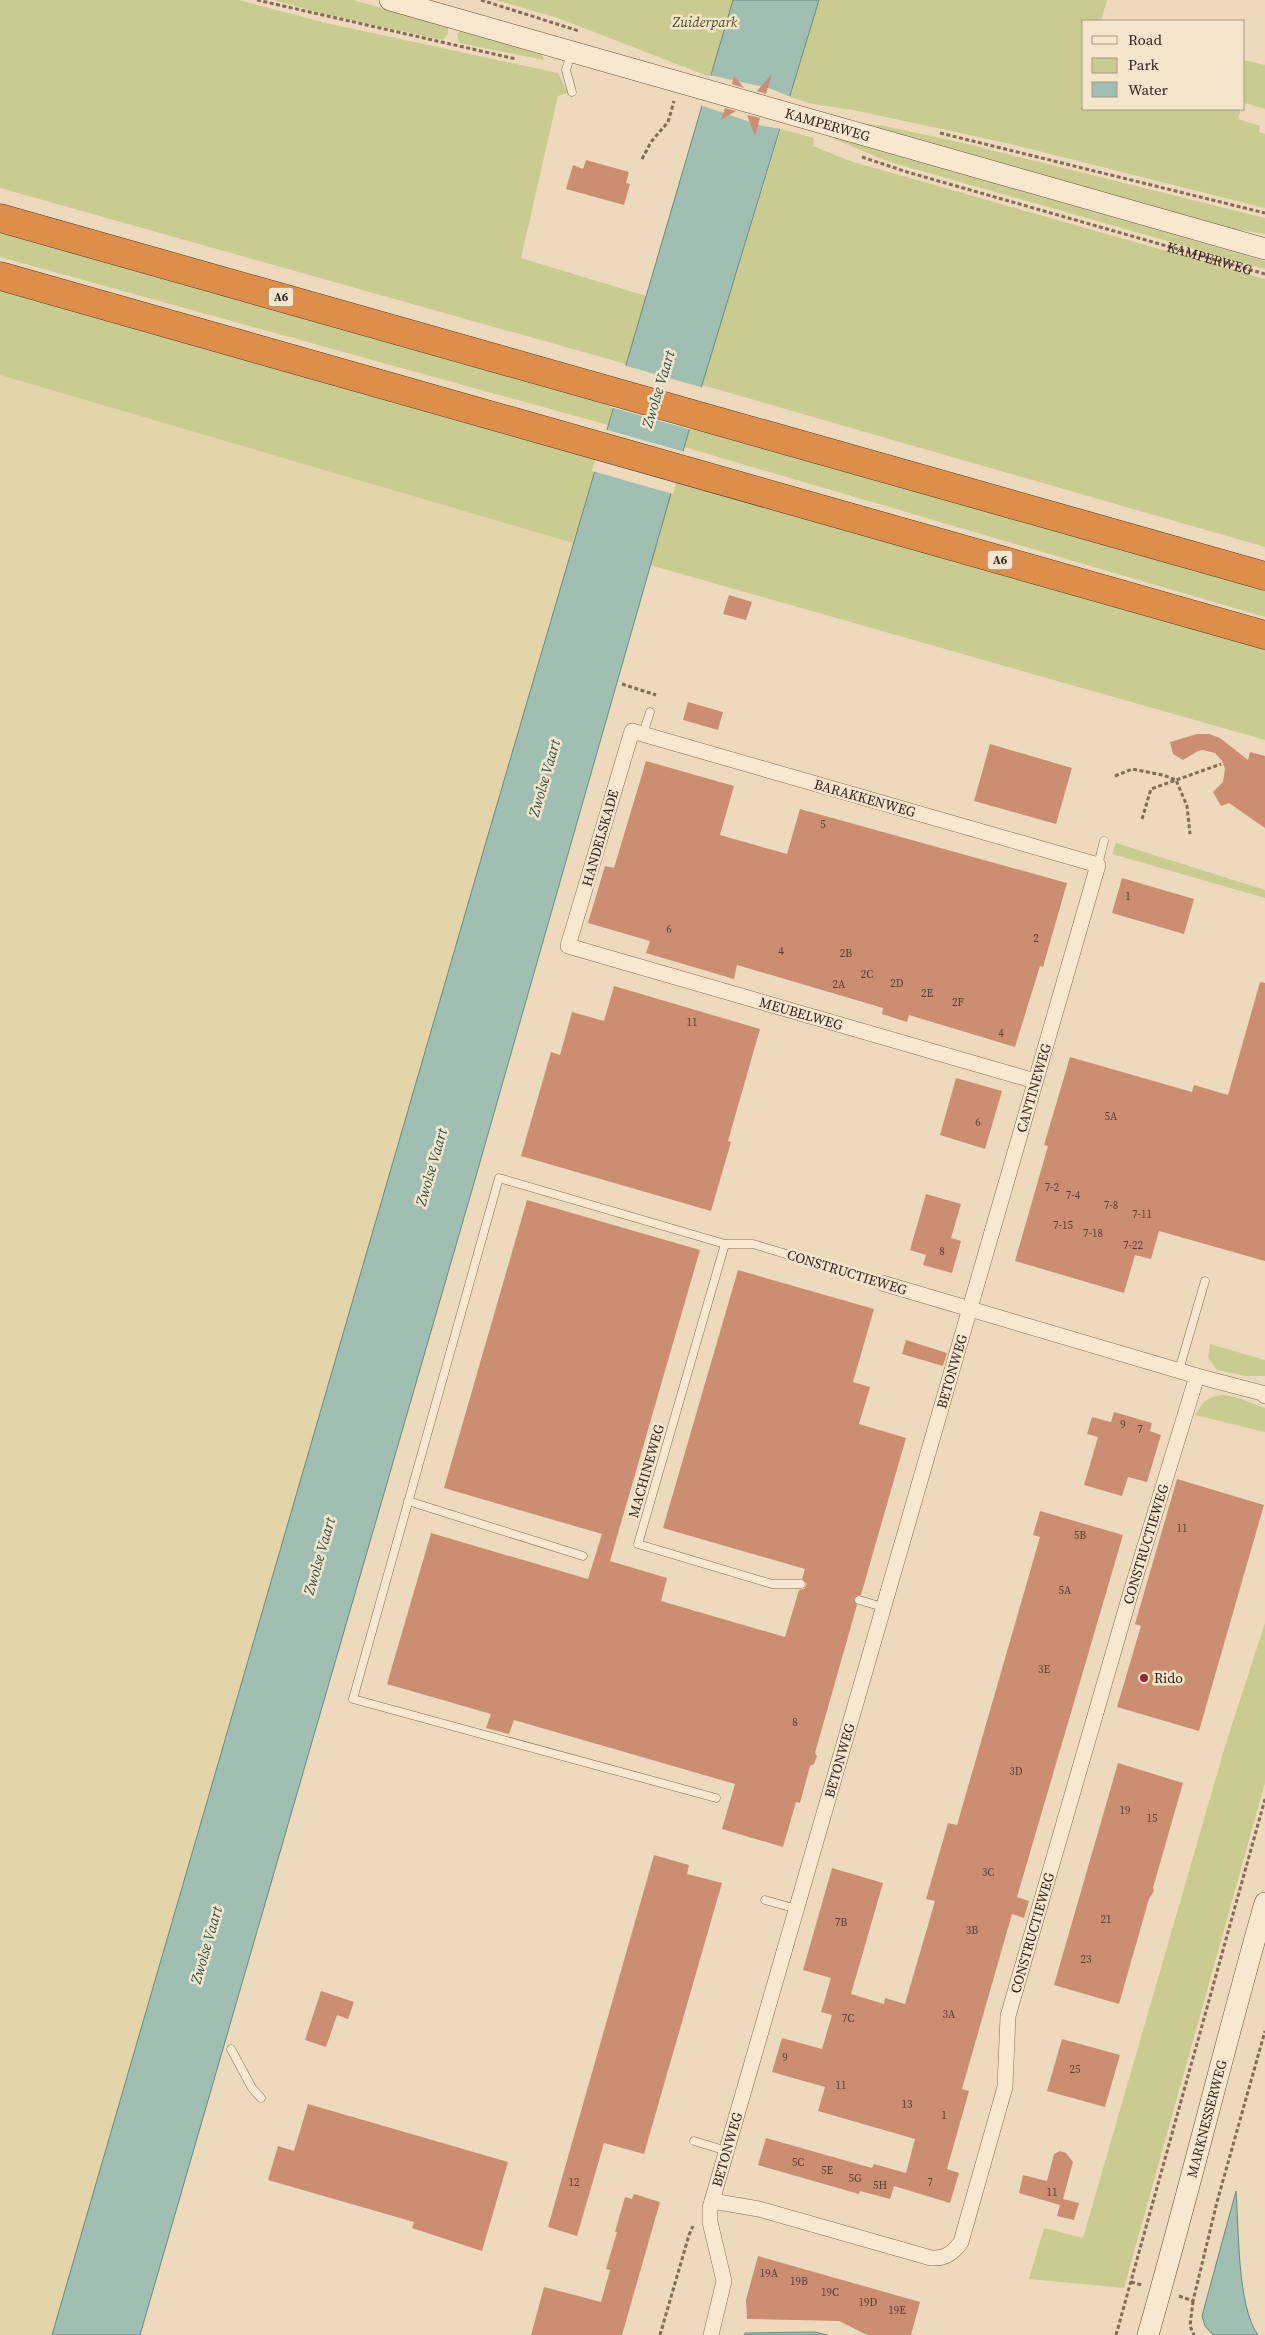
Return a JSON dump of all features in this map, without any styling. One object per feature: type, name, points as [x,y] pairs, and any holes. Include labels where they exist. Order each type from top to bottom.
[{"type":"highway","name":"A6","points":[[0,218],[1265,576]]},
{"type":"highway","name":"A6","points":[[0,276],[1265,635]]},
{"type":"main road","name":"KAMPERWEG","points":[[390,0],[1265,249]]},
{"type":"main road","name":"MARKNESSERWEG","points":[[1148,2335],[1184,2208],[1210,2099],[1265,1903]]},
{"type":"street","name":"BARAKKENWEG","points":[[638,732],[1098,866]]},
{"type":"street","name":"HANDELSKADE","points":[[568,946],[638,732]]},
{"type":"street","name":"CANTINEWEG","points":[[969,1309],[1098,866]]},
{"type":"street","name":"MEUBELWEG","points":[[568,946],[1035,1081]]},
{"type":"street","name":"CONSTRUCTIEWEG","points":[[882,1283],[1264,1394]]},
{"type":"street","name":"BETONWEG","points":[[711,2207],[969,1309]]},
{"type":"street","name":"CONSTRUCTIEWEG","points":[[711,2207],[759,2209],[931,2258],[940,2258],[951,2253],[961,2242],[1004,2087],[1006,2024],[1009,2009],[1130,1595],[1197,1376]]},
{"type":"street","points":[[711,2207],[724,2281],[711,2335]]},
{"type":"lane","points":[[571,52],[566,70],[572,92]]},
{"type":"lane","points":[[638,732],[650,712]]},
{"type":"lane","points":[[1098,866],[1104,841]]},
{"type":"lane","name":"CONSTRUCTIEWEG","points":[[408,1501],[499,1178],[725,1244],[753,1244],[882,1283]]},
{"type":"lane","name":"MACHINEWEG","points":[[725,1244],[638,1544],[772,1584],[801,1584]]},
{"type":"lane","points":[[1179,1370],[1205,1282]]},
{"type":"lane","points":[[583,1556],[408,1501],[353,1699],[716,1798]]},
{"type":"lane","points":[[859,1600],[883,1607]]},
{"type":"lane","points":[[765,1900],[796,1909]]},
{"type":"lane","points":[[231,2049],[252,2088],[261,2098]]},
{"type":"lane","points":[[694,2141],[727,2151]]},
{"type":"path","points":[[257,0],[440,43],[524,60]]},
{"type":"path","points":[[642,159],[651,142],[668,122],[675,98]]},
{"type":"path","points":[[930,131],[1265,213]]},
{"type":"path","name":"KAMPERWEG","points":[[860,157],[1265,274]]},
{"type":"path","points":[[622,684],[656,695]]},
{"type":"path","points":[[1142,819],[1151,789],[1221,764]]},
{"type":"path","points":[[1115,776],[1132,769],[1163,775],[1176,780],[1188,810],[1190,834]]},
{"type":"path","points":[[1116,2335],[1133,2282],[1265,1799]]},
{"type":"path","points":[[1194,2335],[1190,2326],[1193,2300],[1217,2202],[1265,2031]]},
{"type":"path","points":[[660,2335],[688,2235],[696,2222]]},
{"type":"path","points":[[1177,2296],[1193,2300]]},
{"type":"shaded area","points":[[0,375],[573,543],[52,2335],[0,2335]]},
{"type":"green space","points":[[0,0],[239,0],[326,23],[558,73],[568,93],[558,96],[521,258],[646,296],[626,364],[0,188]]},
{"type":"green space","points":[[273,0],[353,0],[448,27],[448,34],[443,40],[324,14]]},
{"type":"green space","name":"Zuiderpark","points":[[495,0],[733,0],[710,77],[558,18]]},
{"type":"green space","points":[[819,0],[1107,0],[1101,20],[1082,20],[1082,110],[1241,110],[1238,119],[1260,126],[1259,132],[1265,134],[1265,208],[1011,144],[858,111],[809,103],[790,97]]},
{"type":"green space","points":[[460,31],[542,54],[544,60],[459,43],[457,34]]},
{"type":"green space","points":[[1245,60],[1265,65],[1265,109],[1245,103]]},
{"type":"green space","points":[[859,123],[885,126],[959,142],[1265,218],[1265,234],[1233,229]]},
{"type":"green space","points":[[781,129],[814,138],[813,146],[850,161],[1265,279],[1265,547],[702,385]]},
{"type":"green space","points":[[836,137],[1265,261],[1265,269],[887,161],[834,139]]},
{"type":"green space","points":[[0,222],[616,395],[608,425],[0,257]]},
{"type":"green space","points":[[0,285],[600,452],[573,543],[0,375]]},
{"type":"green space","points":[[693,417],[1265,591],[1265,617],[684,447]]},
{"type":"green space","points":[[676,474],[1265,643],[1265,740],[650,565]]},
{"type":"green space","points":[[1116,843],[1265,890],[1265,898],[1112,854]]},
{"type":"green space","points":[[1210,1344],[1265,1360],[1265,1376],[1245,1376],[1217,1370],[1208,1358]]},
{"type":"green space","points":[[1223,1395],[1235,1397],[1265,1408],[1265,1432],[1195,1415],[1206,1400]]},
{"type":"green space","points":[[1265,1623],[1265,1783],[1124,2288],[1029,2279],[1044,2228],[1083,2238],[1226,1743]]},
{"type":"water","name":"Zwolse Vaart","points":[[733,0],[819,0],[702,385],[474,1183],[140,2335],[52,2335],[486,842]]},
{"type":"water","points":[[1236,2191],[1240,2266],[1243,2286],[1251,2322],[1258,2335],[1213,2335],[1205,2326],[1202,2316]]},
{"type":"water","points":[[815,2332],[827,2335],[744,2335],[745,2333]]},
{"type":"pier","points":[[709,75],[769,88],[791,97],[782,129],[762,126],[700,105]]},
{"type":"pier","points":[[623,365],[704,388],[692,430],[610,407]]},
{"type":"pier","points":[[604,429],[685,452],[673,494],[592,471]]},
{"type":"building","points":[[772,74],[766,94],[757,91]]},
{"type":"building","points":[[734,76],[744,88],[732,84]]},
{"type":"building","points":[[725,108],[736,111],[721,120]]},
{"type":"building","points":[[747,115],[760,118],[755,136]]},
{"type":"building","points":[[586,160],[629,172],[626,183],[630,184],[624,205],[566,189],[573,165],[583,169]]},
{"type":"building","points":[[729,595],[752,602],[746,620],[723,614]]},
{"type":"building","points":[[688,702],[723,712],[718,730],[683,720]]},
{"type":"building","points":[[1197,734],[1209,734],[1220,738],[1248,760],[1250,752],[1265,756],[1265,828],[1229,803],[1221,806],[1213,792],[1223,782],[1225,769],[1222,761],[1215,753],[1203,750],[1198,751],[1183,760],[1173,754],[1170,742]]},
{"type":"building","points":[[990,744],[1072,768],[1056,824],[974,801]]},
{"type":"building","points":[[646,761],[734,786],[720,835],[787,854],[800,809],[1067,883],[1043,967],[1040,966],[1015,1047],[909,1015],[907,1022],[882,1014],[883,1008],[737,965],[734,979],[646,953],[650,941],[588,923],[605,866],[614,868]]},
{"type":"building","points":[[1122,878],[1194,899],[1184,934],[1112,913]]},
{"type":"building","points":[[1260,982],[1265,983],[1265,1261],[1159,1231],[1151,1259],[1135,1255],[1124,1293],[1015,1261],[1048,1146],[1044,1145],[1070,1057],[1192,1092],[1194,1085],[1228,1095]]},
{"type":"building","points":[[614,986],[760,1029],[728,1141],[731,1142],[711,1211],[521,1156],[551,1052],[560,1055],[572,1012],[604,1021]]},
{"type":"building","points":[[956,1078],[1002,1091],[985,1149],[940,1135]]},
{"type":"building","points":[[926,1194],[961,1204],[951,1238],[961,1241],[952,1273],[923,1265],[926,1255],[910,1250]]},
{"type":"building","points":[[527,1200],[700,1250],[610,1561],[667,1578],[661,1601],[785,1637],[799,1590],[804,1589],[807,1584],[802,1579],[805,1569],[663,1528],[738,1270],[874,1309],[853,1382],[870,1387],[859,1424],[906,1438],[861,1595],[856,1596],[854,1599],[857,1605],[815,1753],[817,1756],[814,1764],[810,1766],[800,1803],[796,1802],[783,1847],[722,1829],[735,1784],[514,1720],[509,1734],[486,1728],[491,1714],[387,1684],[431,1533],[588,1579],[602,1534],[444,1488]]},
{"type":"building","points":[[906,1340],[947,1353],[943,1366],[902,1354]]},
{"type":"building","points":[[1114,1412],[1152,1423],[1150,1431],[1161,1435],[1147,1482],[1128,1477],[1122,1496],[1084,1485],[1098,1437],[1087,1434],[1092,1417],[1111,1422]]},
{"type":"building","points":[[1177,1479],[1264,1505],[1199,1731],[1117,1707],[1141,1626],[1135,1624]]},
{"type":"building","points":[[1040,1511],[1123,1535],[1017,1897],[1029,1901],[1024,1918],[1012,1914],[962,2089],[969,2091],[947,2169],[959,2173],[950,2203],[894,2186],[890,2199],[860,2191],[859,2194],[758,2165],[766,2138],[872,2168],[874,2164],[906,2173],[915,2139],[818,2111],[825,2087],[772,2072],[782,2038],[822,2049],[832,2015],[821,2012],[831,1978],[803,1970],[832,1868],[883,1883],[851,1994],[884,2004],[885,1998],[905,2004],[935,1901],[926,1899],[948,1823],[957,1825],[1040,1537],[1033,1535]]},
{"type":"building","points":[[1118,1763],[1183,1783],[1153,1888],[1154,1891],[1149,1899],[1119,2004],[1054,1985]]},
{"type":"building","points":[[654,1855],[689,1865],[687,1874],[722,1883],[644,2154],[604,2143],[577,2236],[548,2227]]},
{"type":"building","points":[[321,1991],[354,2002],[348,2019],[337,2015],[326,2047],[305,2040]]},
{"type":"building","points":[[1062,2039],[1120,2055],[1105,2107],[1047,2091]]},
{"type":"building","points":[[308,2104],[508,2162],[482,2251],[412,2228],[414,2222],[268,2180],[278,2146],[294,2151]]},
{"type":"building","points":[[1060,2151],[1066,2153],[1073,2162],[1063,2199],[1079,2203],[1074,2220],[1057,2216],[1060,2205],[1019,2193],[1023,2175],[1047,2181],[1054,2154]]},
{"type":"building","points":[[634,2194],[660,2202],[622,2335],[531,2335],[544,2287],[601,2302],[610,2270],[606,2269],[625,2197],[632,2199]]},
{"type":"building","points":[[758,2256],[920,2302],[911,2335],[867,2335],[839,2321],[747,2319],[746,2300]]},
{"type":"place","name":"Rido","points":[[1144,1678]]}]
